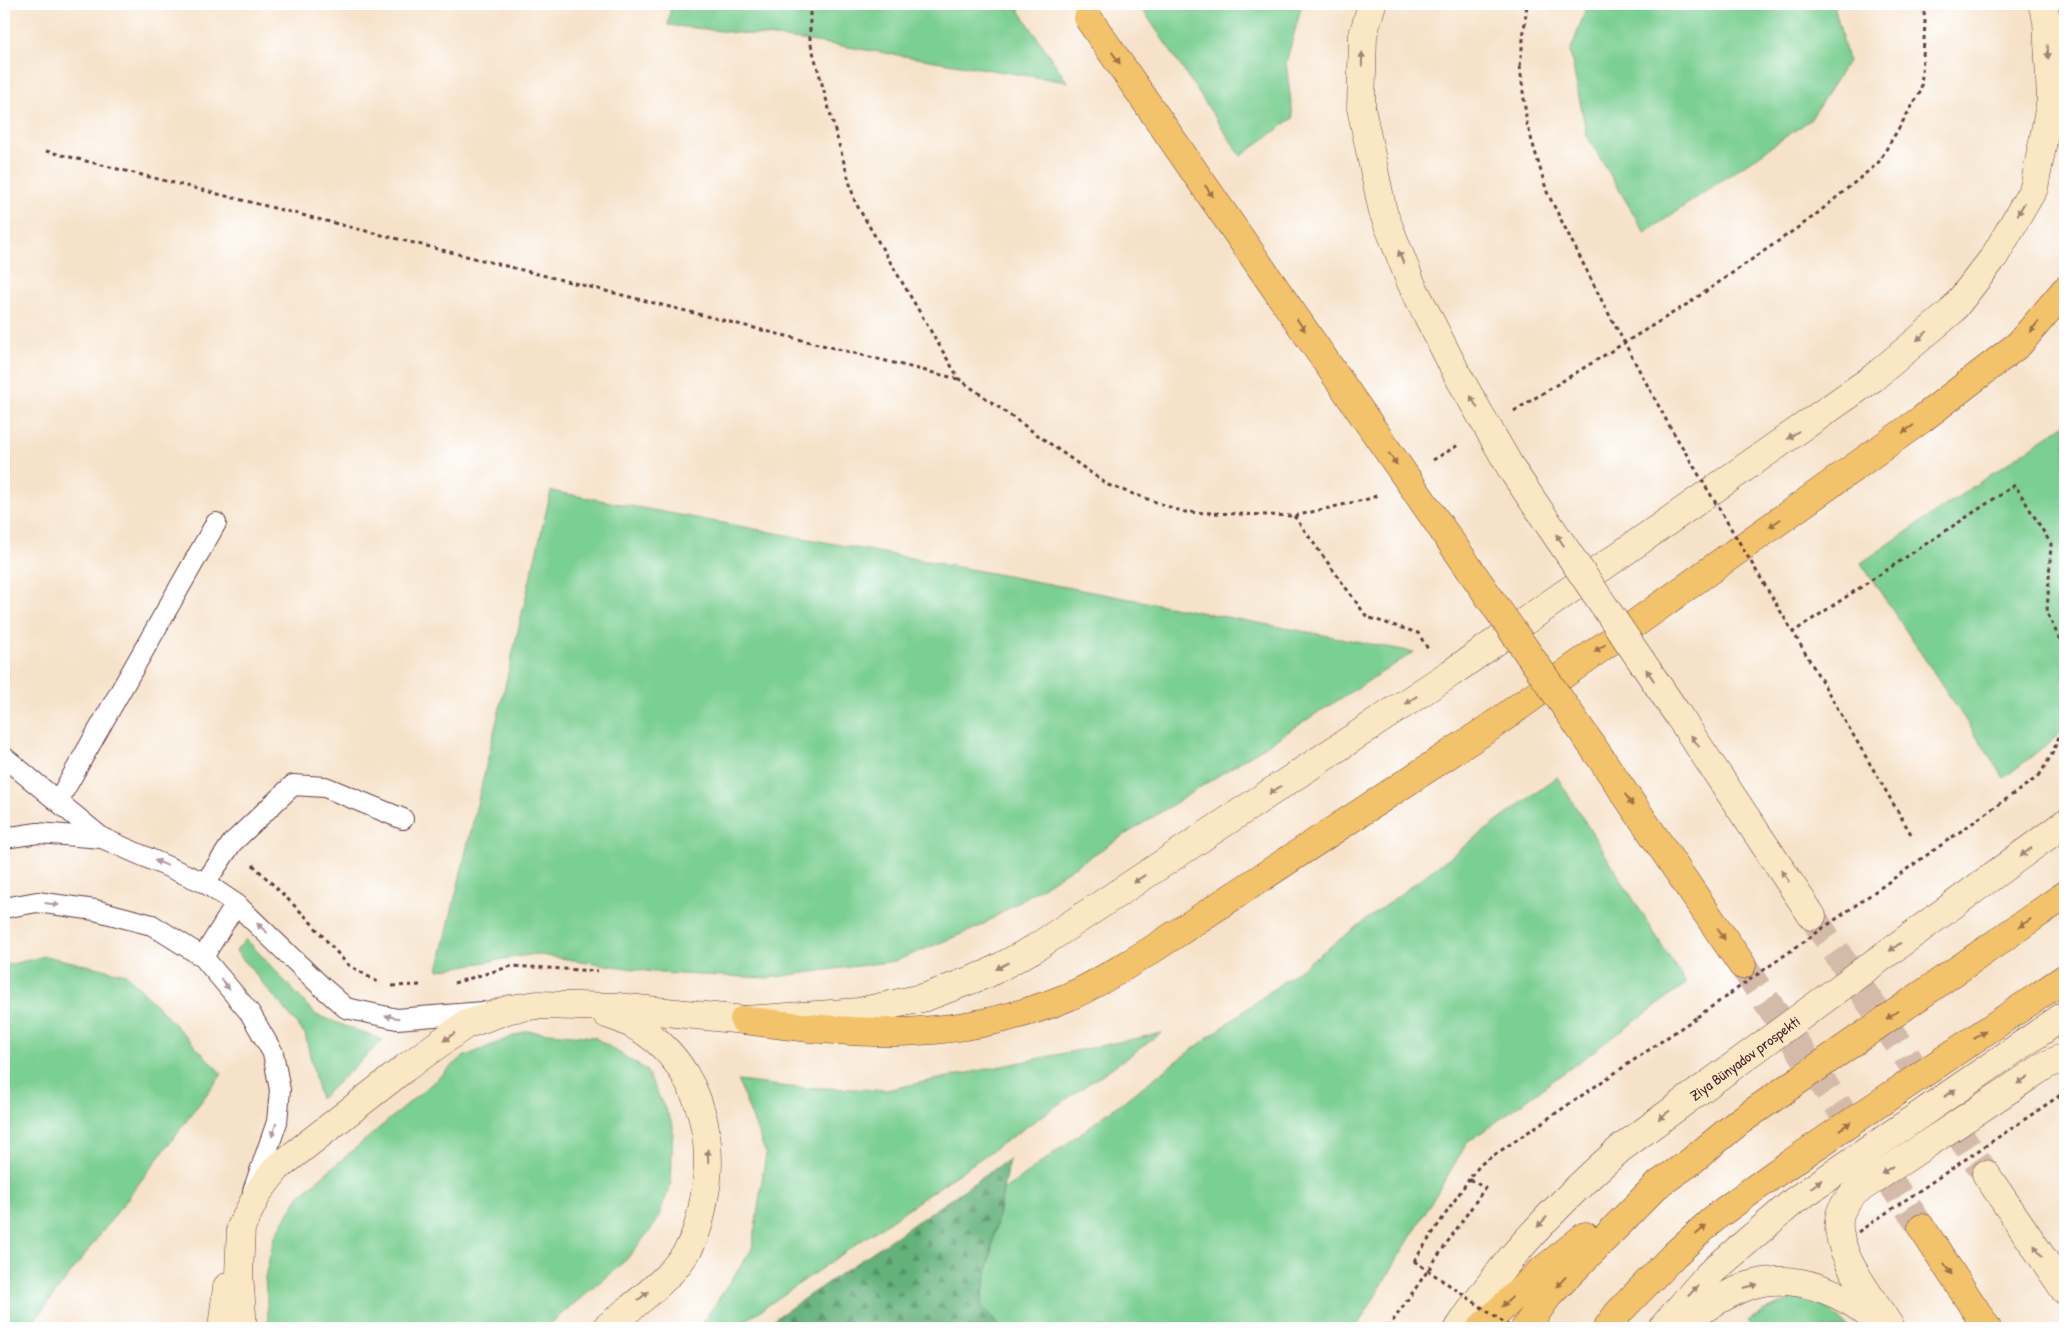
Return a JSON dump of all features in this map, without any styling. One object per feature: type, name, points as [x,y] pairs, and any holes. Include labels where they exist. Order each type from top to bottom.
[{"type":"main road","points":[[1372,4],[1363,35],[1361,108],[1384,212],[1411,283],[1457,374],[1512,470],[1812,916]]},
{"type":"main road","points":[[744,1020],[859,1012],[926,997],[987,974],[1035,948],[1451,673],[1873,378],[1950,312],[1994,257],[2034,188],[2051,100],[2047,20],[2042,4]]},
{"type":"main road","points":[[1084,11],[1742,965]]},
{"type":"main road","points":[[222,1328],[229,1268],[241,1227],[259,1191],[277,1168],[405,1068],[466,1025],[510,1010],[536,1005],[561,1005],[618,1007],[744,1020],[822,1031],[874,1034],[937,1030],[1006,1019],[1069,997],[1147,953],[1489,728],[1906,430],[2019,344],[2065,290]]},
{"type":"main road","name":"Ziya Bünyadov prospekti","points":[[1459,1328],[1475,1302],[1525,1241],[1570,1193],[1620,1149],[2065,823]]},
{"type":"main road","points":[[1481,1328],[1540,1272],[1689,1163],[1740,1121],[2065,895]]},
{"type":"main road","points":[[1607,1328],[1618,1313],[1674,1255],[1718,1215],[1776,1173],[2065,978]]},
{"type":"main road","points":[[561,1005],[593,1010],[627,1020],[653,1037],[680,1065],[698,1098],[707,1136],[709,1176],[700,1218],[686,1252],[665,1277],[606,1328]]},
{"type":"main road","points":[[1662,1328],[1708,1275],[1794,1201],[2065,1015]]},
{"type":"main road","points":[[1891,1328],[1852,1267],[1840,1240],[1840,1214],[1846,1201],[1855,1192],[2046,1065],[2065,1057]]},
{"type":"main road","points":[[1986,1174],[2065,1291]]},
{"type":"main road","points":[[1525,1328],[1548,1296],[1656,1186]]},
{"type":"main road","points":[[241,1227],[239,1274],[243,1328]]},
{"type":"main road","points":[[1922,1228],[1987,1328]]},
{"type":"main road","points":[[1679,1328],[1720,1298],[1749,1285],[1780,1282],[1811,1285],[1843,1297],[1874,1319],[1883,1328]]},
{"type":"lane","points":[[58,801],[216,523]]},
{"type":"lane","points":[[4,757],[102,838],[205,883],[236,904],[346,1008],[397,1019],[510,1010]]},
{"type":"lane","points":[[205,883],[232,843],[294,785],[324,787],[403,819]]},
{"type":"lane","points":[[4,838],[38,833],[102,838]]},
{"type":"lane","points":[[4,908],[37,902],[95,910],[152,925],[202,958],[250,1013],[273,1053],[280,1090],[277,1122],[241,1227]]},
{"type":"lane","points":[[202,958],[236,904]]},
{"type":"path","points":[[810,4],[810,41],[855,202],[959,379]]},
{"type":"path","points":[[1527,4],[1520,66],[1527,124],[1547,192],[1604,305],[1669,425],[1911,834]]},
{"type":"path","points":[[1505,416],[1689,303],[1814,217],[1878,163],[1921,91],[1925,22],[1923,4]]},
{"type":"path","points":[[46,152],[959,379],[1108,485],[1184,512],[1294,516],[1372,498],[1380,493]]},
{"type":"path","points":[[1430,462],[1464,442]]},
{"type":"path","points":[[1793,632],[2015,486],[2051,544],[2047,613],[2065,650]]},
{"type":"path","points":[[1294,516],[1366,617],[1418,633],[1430,652]]},
{"type":"path","points":[[1512,1328],[1414,1261],[1481,1164],[1697,1017],[2039,776],[2052,754],[2065,722]]},
{"type":"path","points":[[232,843],[306,917],[346,964],[386,986],[432,985]]},
{"type":"path","points":[[450,984],[512,966],[606,973]]},
{"type":"path","points":[[1858,1232],[2065,1092]]},
{"type":"path","points":[[1388,1328],[1485,1188],[1469,1179]]},
{"type":"green space","points":[[671,4],[1015,4],[1067,82],[810,41],[668,25]]},
{"type":"green space","points":[[1139,4],[1302,4],[1286,63],[1293,118],[1241,156]]},
{"type":"green space","points":[[1588,4],[1834,4],[1848,61],[1810,120],[1645,233],[1587,136],[1570,52]]},
{"type":"green space","points":[[2065,424],[2065,730],[2004,778],[1861,563]]},
{"type":"green space","points":[[551,491],[1414,652],[979,927],[895,961],[767,978],[660,973],[534,954],[438,970]]},
{"type":"green space","points":[[1557,777],[1686,984],[1467,1143],[1356,1328],[820,1328]]},
{"type":"green space","points":[[246,939],[316,1015],[383,1040],[320,1099],[305,1034],[236,951]]},
{"type":"green space","points":[[45,956],[126,974],[222,1074],[29,1328],[4,1328],[4,966]]},
{"type":"green space","points":[[526,1031],[594,1037],[646,1070],[673,1125],[671,1184],[656,1223],[626,1260],[545,1328],[269,1328],[265,1277],[274,1238],[299,1196],[463,1057]]},
{"type":"green space","points":[[1162,1033],[735,1328],[699,1328],[752,1249],[766,1154],[738,1081],[789,1087],[886,1090]]},
{"type":"green space","points":[[1009,1159],[981,1304],[1000,1328],[761,1328]]},
{"type":"green space","points":[[1794,1298],[1821,1302],[1849,1328],[1754,1328],[1748,1321],[1764,1311]]},
{"type":"tunnel","points":[[1812,916],[1986,1174]]},
{"type":"tunnel","points":[[1742,965],[1922,1228]]}]
